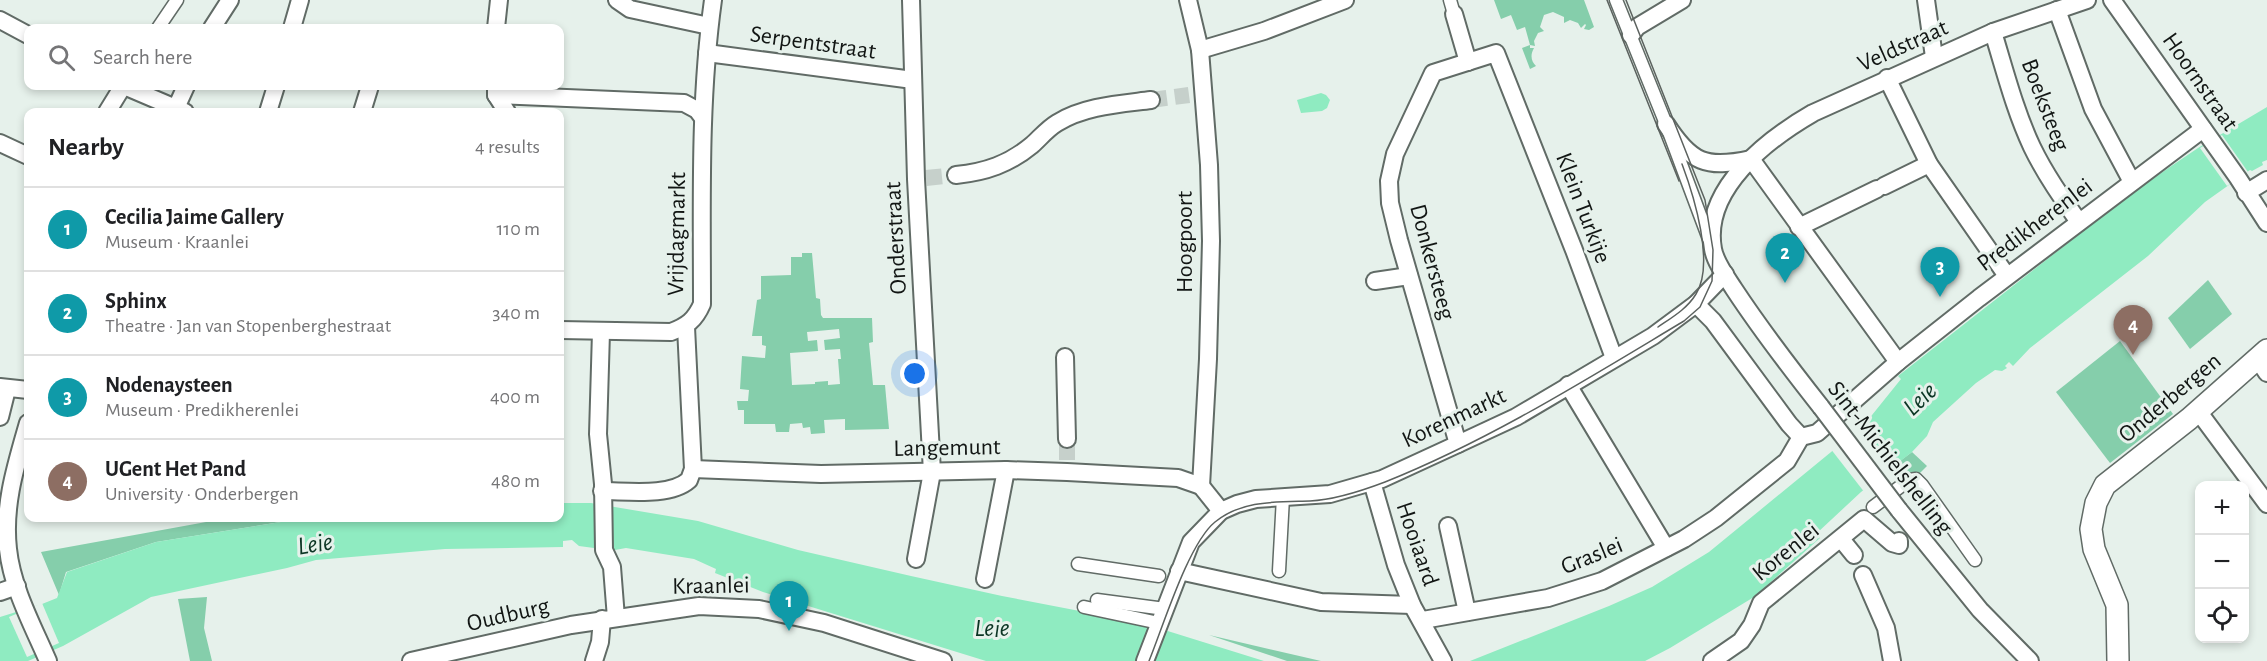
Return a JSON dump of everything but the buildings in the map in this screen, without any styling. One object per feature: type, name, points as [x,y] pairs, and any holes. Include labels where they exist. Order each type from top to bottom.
[{"type":"street","points":[[161,24],[177,0]]},
{"type":"street","points":[[215,24],[230,0]]},
{"type":"street","points":[[293,24],[300,0]]},
{"type":"street","points":[[496,24],[499,0]]},
{"type":"street","points":[[617,0],[630,9],[709,26]]},
{"type":"street","name":"Vrijdagmarkt","points":[[564,330],[670,332],[686,327],[696,316],[702,304],[703,118],[713,0]]},
{"type":"street","name":"Onderstraat","points":[[911,0],[913,80],[921,178],[932,472],[916,559]]},
{"type":"street","name":"Hoogpoort","points":[[1188,0],[1200,50],[1196,94],[1211,241],[1208,359],[1201,486]]},
{"type":"street","points":[[1200,50],[1264,31],[1345,0]]},
{"type":"street","points":[[1616,0],[1713,250],[1725,274]]},
{"type":"street","points":[[1631,35],[1637,27],[1682,0]]},
{"type":"street","points":[[1926,0],[1934,57]]},
{"type":"street","name":"Veldstraat","points":[[1713,250],[1714,222],[1724,190],[1732,178],[1751,159],[1793,125],[1934,57],[1993,32],[2087,0]]},
{"type":"street","name":"Hoornstraat","points":[[2112,0],[2238,178],[2267,223]]},
{"type":"street","points":[[1452,7],[1468,62]]},
{"type":"street","points":[[2057,10],[2093,109],[2132,182]]},
{"type":"street","points":[[0,20],[24,33]]},
{"type":"street","name":"Boeksteeg","points":[[1993,32],[2021,121],[2032,147],[2058,192],[2079,222]]},
{"type":"street","name":"Serpentstraat","points":[[707,53],[913,80]]},
{"type":"street","name":"Klein Turkije","points":[[1468,62],[1496,53],[1614,358]]},
{"type":"street","name":"Donkersteeg","points":[[1458,444],[1409,276],[1390,203],[1389,181],[1395,154],[1433,73],[1468,62]]},
{"type":"street","points":[[1887,78],[1929,164],[2007,276]]},
{"type":"street","points":[[110,108],[121,90]]},
{"type":"street","points":[[134,90],[176,108]]},
{"type":"street","points":[[181,108],[185,90]]},
{"type":"street","points":[[269,108],[275,90]]},
{"type":"street","points":[[363,108],[369,90]]},
{"type":"street","points":[[496,90],[684,102],[697,110],[703,118]]},
{"type":"street","points":[[496,90],[505,108]]},
{"type":"street","points":[[956,175],[986,171],[1008,162],[1057,123],[1076,114],[1151,100]]},
{"type":"street","points":[[1666,124],[1686,151],[1701,160],[1720,165],[1751,159],[1898,362]]},
{"type":"street","name":"Predikherenlei","points":[[1801,437],[1817,433],[1898,362],[2132,182],[2207,135]]},
{"type":"street","points":[[0,142],[24,154]]},
{"type":"street","points":[[1799,227],[1929,164]]},
{"type":"street","points":[[2246,193],[2267,180]]},
{"type":"street","name":"Korenmarkt","points":[[1221,511],[1256,499],[1330,494],[1364,484],[1516,417],[1653,336],[1696,304],[1725,274]]},
{"type":"street","name":"Sint-Michielshelling","points":[[1725,274],[1752,317],[1899,510],[1980,610],[2030,661]]},
{"type":"street","points":[[1374,281],[1409,276]]},
{"type":"street","points":[[1696,304],[1713,321],[1801,437]]},
{"type":"street","points":[[602,495],[675,489],[689,480],[693,469],[686,327]]},
{"type":"street","points":[[594,661],[609,618],[612,567],[604,550],[598,434],[601,332]]},
{"type":"street","points":[[1065,357],[1067,439]]},
{"type":"street","name":"Onderbergen","points":[[2118,661],[2117,605],[2094,549],[2091,530],[2096,503],[2105,485],[2264,360]]},
{"type":"street","points":[[1568,385],[1666,548]]},
{"type":"street","points":[[0,417],[4,388],[24,390]]},
{"type":"street","points":[[2198,411],[2267,504]]},
{"type":"street","name":"Graslei","points":[[1422,620],[1548,598],[1602,581],[1666,548],[1716,518],[1787,461],[1801,437]]},
{"type":"street","points":[[24,438],[8,508],[8,551],[16,586],[45,655]]},
{"type":"street","name":"Langemunt","points":[[693,469],[821,474],[1006,470],[1067,466],[1178,478],[1201,486]]},
{"type":"street","points":[[986,579],[1006,470]]},
{"type":"street","points":[[1899,541],[1899,545],[1892,543],[1869,513],[1909,480],[1916,479],[1922,484],[1974,560]]},
{"type":"street","name":"Hooiaard","points":[[1364,484],[1413,605],[1422,620]]},
{"type":"street","points":[[1145,661],[1191,542],[1221,511],[1201,486]]},
{"type":"street","points":[[1282,595],[1278,573],[1288,497]]},
{"type":"street","name":"Korenlei","points":[[1712,661],[1741,642],[1752,625],[1761,603],[1841,539],[1869,513]]},
{"type":"street","points":[[1448,526],[1467,612]]},
{"type":"street","points":[[1841,539],[1854,555]]},
{"type":"street","points":[[1078,564],[1159,576]]},
{"type":"street","points":[[1179,571],[1321,602],[1413,605]]},
{"type":"street","points":[[1863,575],[1886,628],[1892,661]]},
{"type":"street","points":[[0,592],[16,586]]},
{"type":"street","points":[[1097,600],[1161,620]]},
{"type":"street","name":"Kraanlei","points":[[609,618],[699,606],[759,609],[824,624],[925,658],[943,661]]},
{"type":"street","points":[[1084,607],[1161,620]]},
{"type":"street","name":"Oudburg","points":[[411,661],[471,655],[609,618]]},
{"type":"street","points":[[1422,620],[1443,661]]},
{"type":"shaded area","points":[[1494,0],[1584,0],[1594,27],[1589,30],[1584,29],[1585,24],[1581,28],[1578,23],[1570,20],[1564,23],[1564,17],[1553,12],[1544,15],[1540,27],[1544,31],[1538,33],[1534,41],[1535,46],[1530,45],[1525,27],[1517,30],[1511,15],[1501,19]]},
{"type":"shaded area","points":[[1530,45],[1530,48],[1534,48],[1532,58],[1536,66],[1530,69],[1522,48]]},
{"type":"shaded area","points":[[802,253],[812,253],[816,298],[820,299],[823,318],[872,318],[873,342],[869,343],[873,385],[885,385],[889,429],[845,430],[845,419],[824,420],[825,433],[811,434],[810,427],[803,428],[802,423],[790,424],[789,432],[776,432],[775,424],[744,424],[744,410],[738,410],[737,401],[748,401],[749,390],[740,389],[742,356],[765,358],[766,346],[762,345],[762,336],[752,336],[757,300],[761,299],[761,276],[791,275],[791,257],[802,257]],"holes":[[[839,329],[840,338],[824,340],[825,350],[840,349],[841,359],[838,359],[840,384],[828,385],[828,381],[792,385],[790,353],[818,351],[817,340],[808,341],[807,332]]]},
{"type":"shaded area","points":[[2208,280],[2232,314],[2190,349],[2168,318]]},
{"type":"shaded area","points":[[2120,341],[2173,414],[2110,463],[2056,392]]},
{"type":"shaded area","points":[[1912,452],[1927,466],[1917,476],[1902,481],[1892,467]]},
{"type":"shaded area","points":[[206,522],[280,522],[156,542],[66,572],[59,595],[41,552]]},
{"type":"shaded area","points":[[207,597],[204,628],[212,661],[190,661],[178,599]]},
{"type":"shaded area","points":[[1209,635],[1321,661],[1287,661]]},
{"type":"water","points":[[1321,93],[1330,100],[1327,108],[1322,111],[1301,113],[1297,100]]},
{"type":"water","name":"Leie","points":[[2267,107],[2267,160],[2262,162],[2263,165],[2250,170],[2205,202],[2148,256],[2030,348],[2013,366],[2009,362],[2005,366],[2007,368],[2002,371],[1995,370],[1976,383],[1933,422],[1927,436],[1912,452],[1861,492],[1817,533],[1820,538],[1754,597],[1645,661],[1470,661],[1652,587],[1709,552],[1864,425],[1901,379],[1898,376],[2133,192],[2198,148]]},
{"type":"water","name":"Leie","points":[[564,503],[591,503],[698,521],[798,550],[911,576],[1142,623],[1264,661],[986,661],[763,592],[715,573],[716,569],[694,559],[626,548],[615,550],[594,545],[594,548],[579,546],[572,540],[563,541],[563,547],[445,549],[316,560],[151,597],[63,646],[28,661],[0,661],[0,617],[57,598],[67,572],[156,542],[281,522],[564,522]]},
{"type":"pier","points":[[2222,135],[2248,172],[2227,186],[2200,148]]},
{"type":"pier","points":[[1859,425],[1894,470],[1865,493],[1830,448]]},
{"type":"pier","points":[[42,603],[59,643],[27,657],[9,617]]},
{"type":"tunnel","points":[[1151,100],[1189,95]]},
{"type":"tunnel","points":[[926,178],[956,175]]},
{"type":"tunnel","points":[[1067,439],[1067,460]]},
{"type":"tram line","points":[[1607,0],[1679,181]]},
{"type":"tram line","points":[[1149,661],[1177,587],[1195,548],[1205,533],[1225,515],[1260,504],[1338,497],[1377,485],[1424,465],[1500,428],[1574,386],[1684,321],[1700,307],[1712,281],[1713,250],[1705,200],[1626,0]]},
{"type":"tram line","points":[[1658,327],[1678,313],[1696,294],[1704,266],[1697,211],[1682,164]]},
{"type":"place","name":"Sphinx","points":[[1785,283]]},
{"type":"place","name":"Nodenaysteen","points":[[1940,297]]},
{"type":"place","name":"UGent Het Pand","points":[[2133,355]]},
{"type":"place","name":"Cecilia Jaime Gallery","points":[[789,631]]}]
